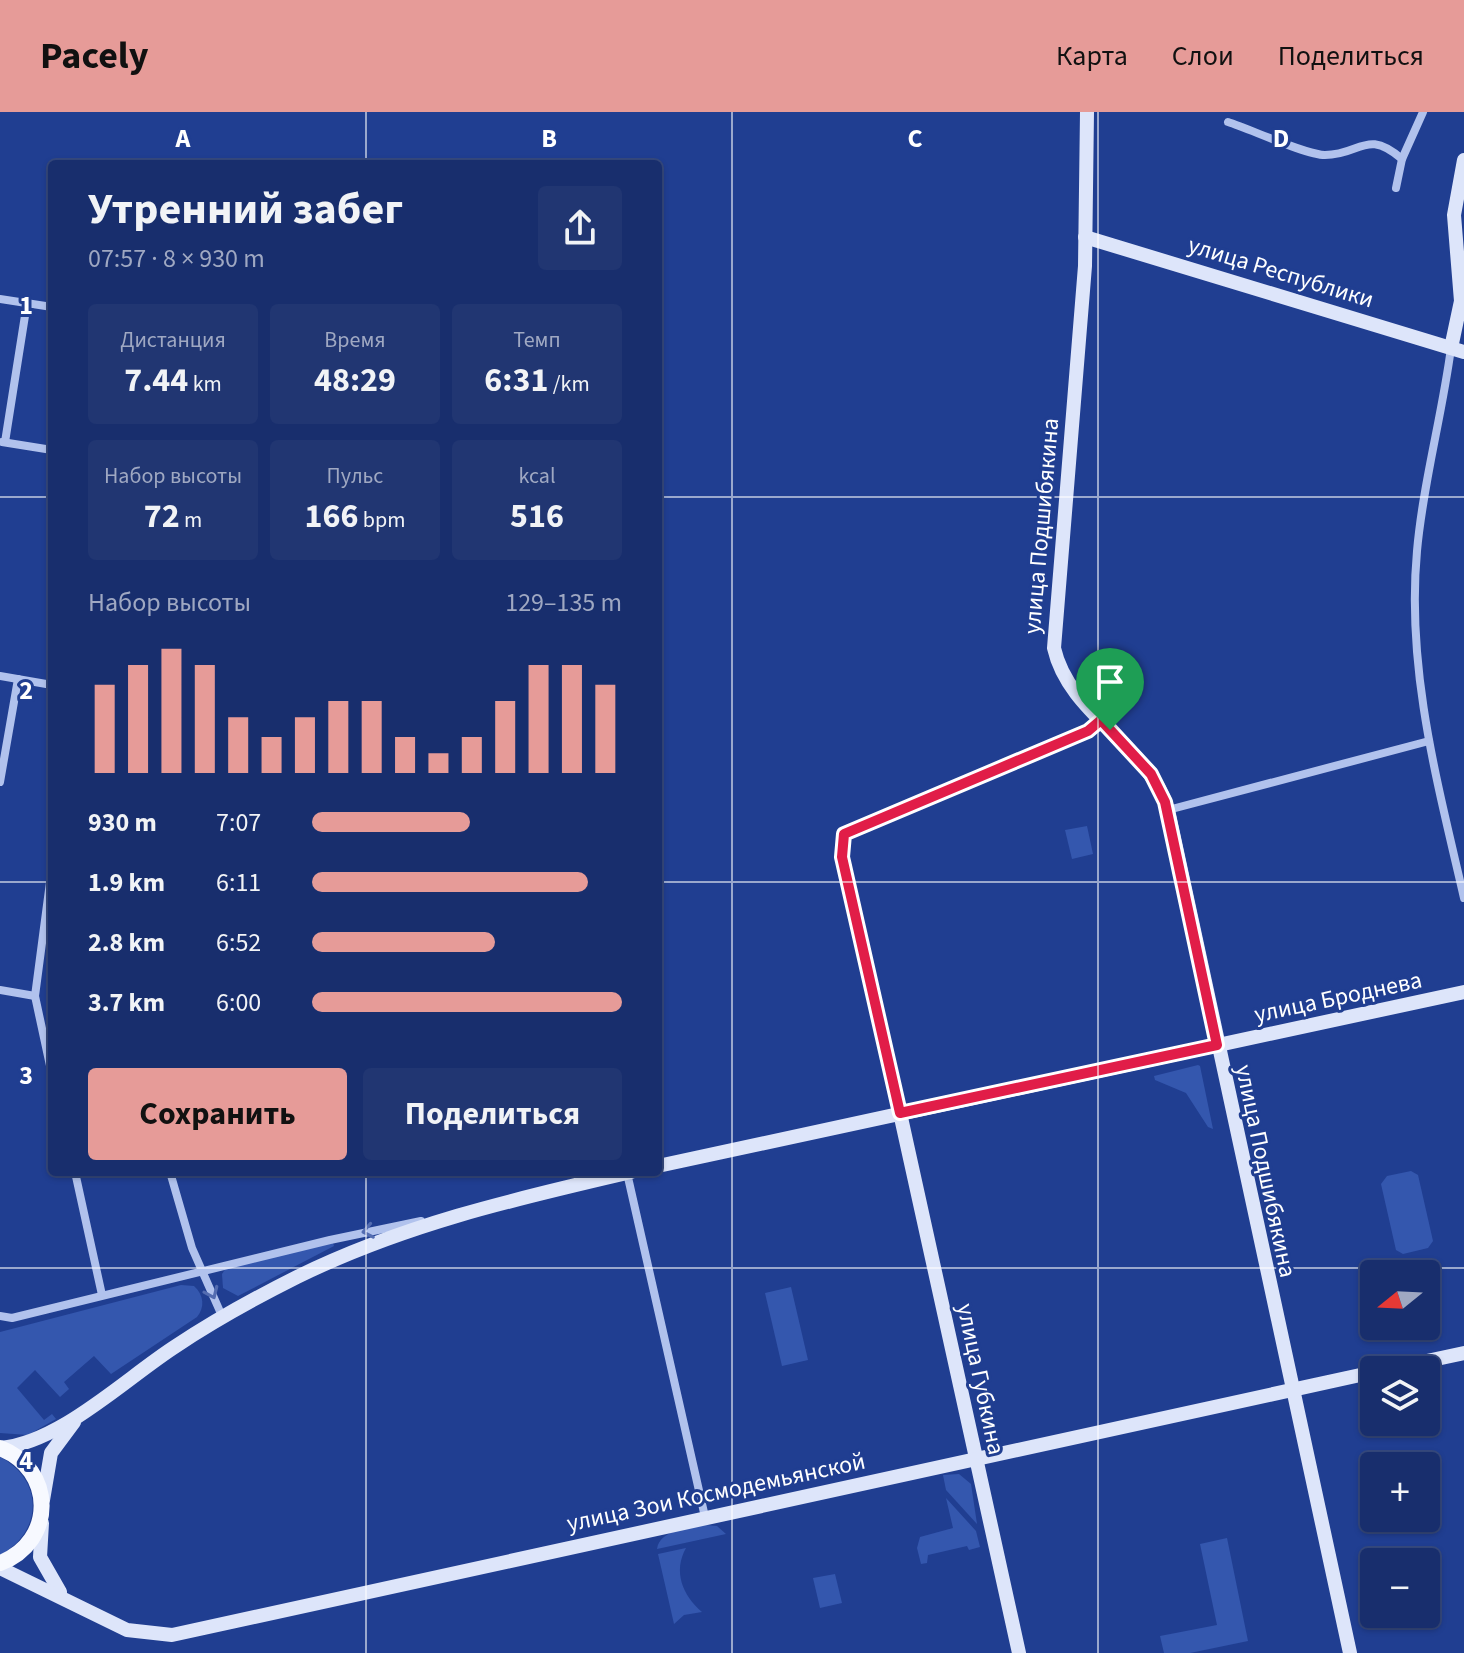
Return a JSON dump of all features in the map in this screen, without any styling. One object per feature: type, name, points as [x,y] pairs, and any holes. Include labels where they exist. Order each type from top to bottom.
[{"type":"main road","name":"улица Подшибякина","points":[[1087,112],[1085,237],[1054,648],[1066,681],[1151,774],[1168,810],[1350,1653]]},
{"type":"main road","points":[[1457,350],[1461,301],[1454,215],[1464,160]]},
{"type":"main road","name":"улица Республики","points":[[1085,237],[1457,350]]},
{"type":"main road","name":"улица Броднева","points":[[662,1165],[1464,992]]},
{"type":"main road","name":"улица Губкина","points":[[900,1113],[1019,1653]]},
{"type":"main road","points":[[0,1448],[40,1438],[222,1316],[346,1254],[492,1203],[611,1176]]},
{"type":"main road","points":[[1440,1358],[1464,1353]]},
{"type":"main road","name":"улица Зои Космодемьянской","points":[[0,1566],[127,1630],[172,1635],[1360,1375]]},
{"type":"main road","points":[[0,1566],[27,1546],[40,1525],[51,1453],[85,1410]]},
{"type":"main road","points":[[0,1448],[29,1467],[43,1507],[40,1543],[44,1569],[72,1603]]},
{"type":"street","points":[[1396,188],[1402,159],[1423,112]]},
{"type":"street","points":[[1228,122],[1321,155],[1375,143],[1387,147],[1402,159]]},
{"type":"street","points":[[0,299],[48,306]]},
{"type":"street","points":[[27,303],[2,442],[48,449]]},
{"type":"street","points":[[1457,350],[1435,438],[1417,552],[1414,626],[1429,741],[1464,898]]},
{"type":"street","points":[[0,676],[48,684]]},
{"type":"street","points":[[0,782],[18,679]]},
{"type":"street","points":[[900,1113],[842,857],[844,834],[1088,731],[1101,720]]},
{"type":"street","points":[[1168,810],[1429,741]]},
{"type":"street","points":[[48,893],[35,996],[48,1056]]},
{"type":"street","points":[[40,946],[48,947]]},
{"type":"street","points":[[0,990],[35,996]]},
{"type":"street","points":[[76,1176],[102,1295]]},
{"type":"street","points":[[171,1176],[201,1271],[222,1316]]},
{"type":"street","points":[[630,1176],[705,1517]]},
{"type":"street","points":[[0,1316],[12,1318],[356,1234],[445,1217]]},
{"type":"shaded area","points":[[1087,826],[1093,854],[1072,859],[1065,830]]},
{"type":"shaded area","points":[[1198,1065],[1213,1129],[1208,1127],[1186,1093],[1155,1080],[1154,1076]]},
{"type":"shaded area","points":[[1411,1171],[1418,1175],[1433,1241],[1428,1248],[1403,1254],[1396,1250],[1381,1184],[1387,1176]]},
{"type":"shaded area","points":[[333,1243],[334,1246],[238,1296],[223,1288],[222,1274],[226,1268]]},
{"type":"shaded area","points":[[181,1285],[194,1286],[200,1293],[202,1305],[197,1317],[111,1374],[94,1356],[64,1382],[69,1389],[60,1397],[35,1370],[17,1388],[44,1420],[52,1414],[56,1419],[28,1435],[0,1433],[0,1332]]},
{"type":"shaded area","points":[[791,1287],[808,1360],[782,1366],[765,1293]]},
{"type":"shaded area","points":[[0,1457],[25,1479],[33,1506],[24,1533],[0,1555]]},
{"type":"shaded area","points":[[959,1474],[971,1484],[977,1524],[946,1490],[943,1475]]},
{"type":"shaded area","points":[[946,1498],[976,1531],[980,1547],[969,1550],[967,1546],[928,1555],[927,1563],[921,1564],[917,1548],[920,1537],[953,1528]]},
{"type":"shaded area","points":[[705,1525],[717,1526],[726,1534],[657,1549],[663,1537],[669,1534]]},
{"type":"shaded area","points":[[1227,1538],[1248,1641],[1190,1653],[1164,1653],[1160,1636],[1217,1625],[1200,1544]]},
{"type":"shaded area","points":[[686,1548],[680,1565],[682,1582],[689,1598],[702,1612],[684,1615],[674,1624],[658,1554]]},
{"type":"shaded area","points":[[835,1574],[842,1603],[820,1608],[813,1578]]},
{"type":"route","points":[[1101,720],[1110,730],[1151,774],[1165,802],[1217,1045],[900,1113],[842,857],[844,834],[1088,731],[1101,720]]}]
